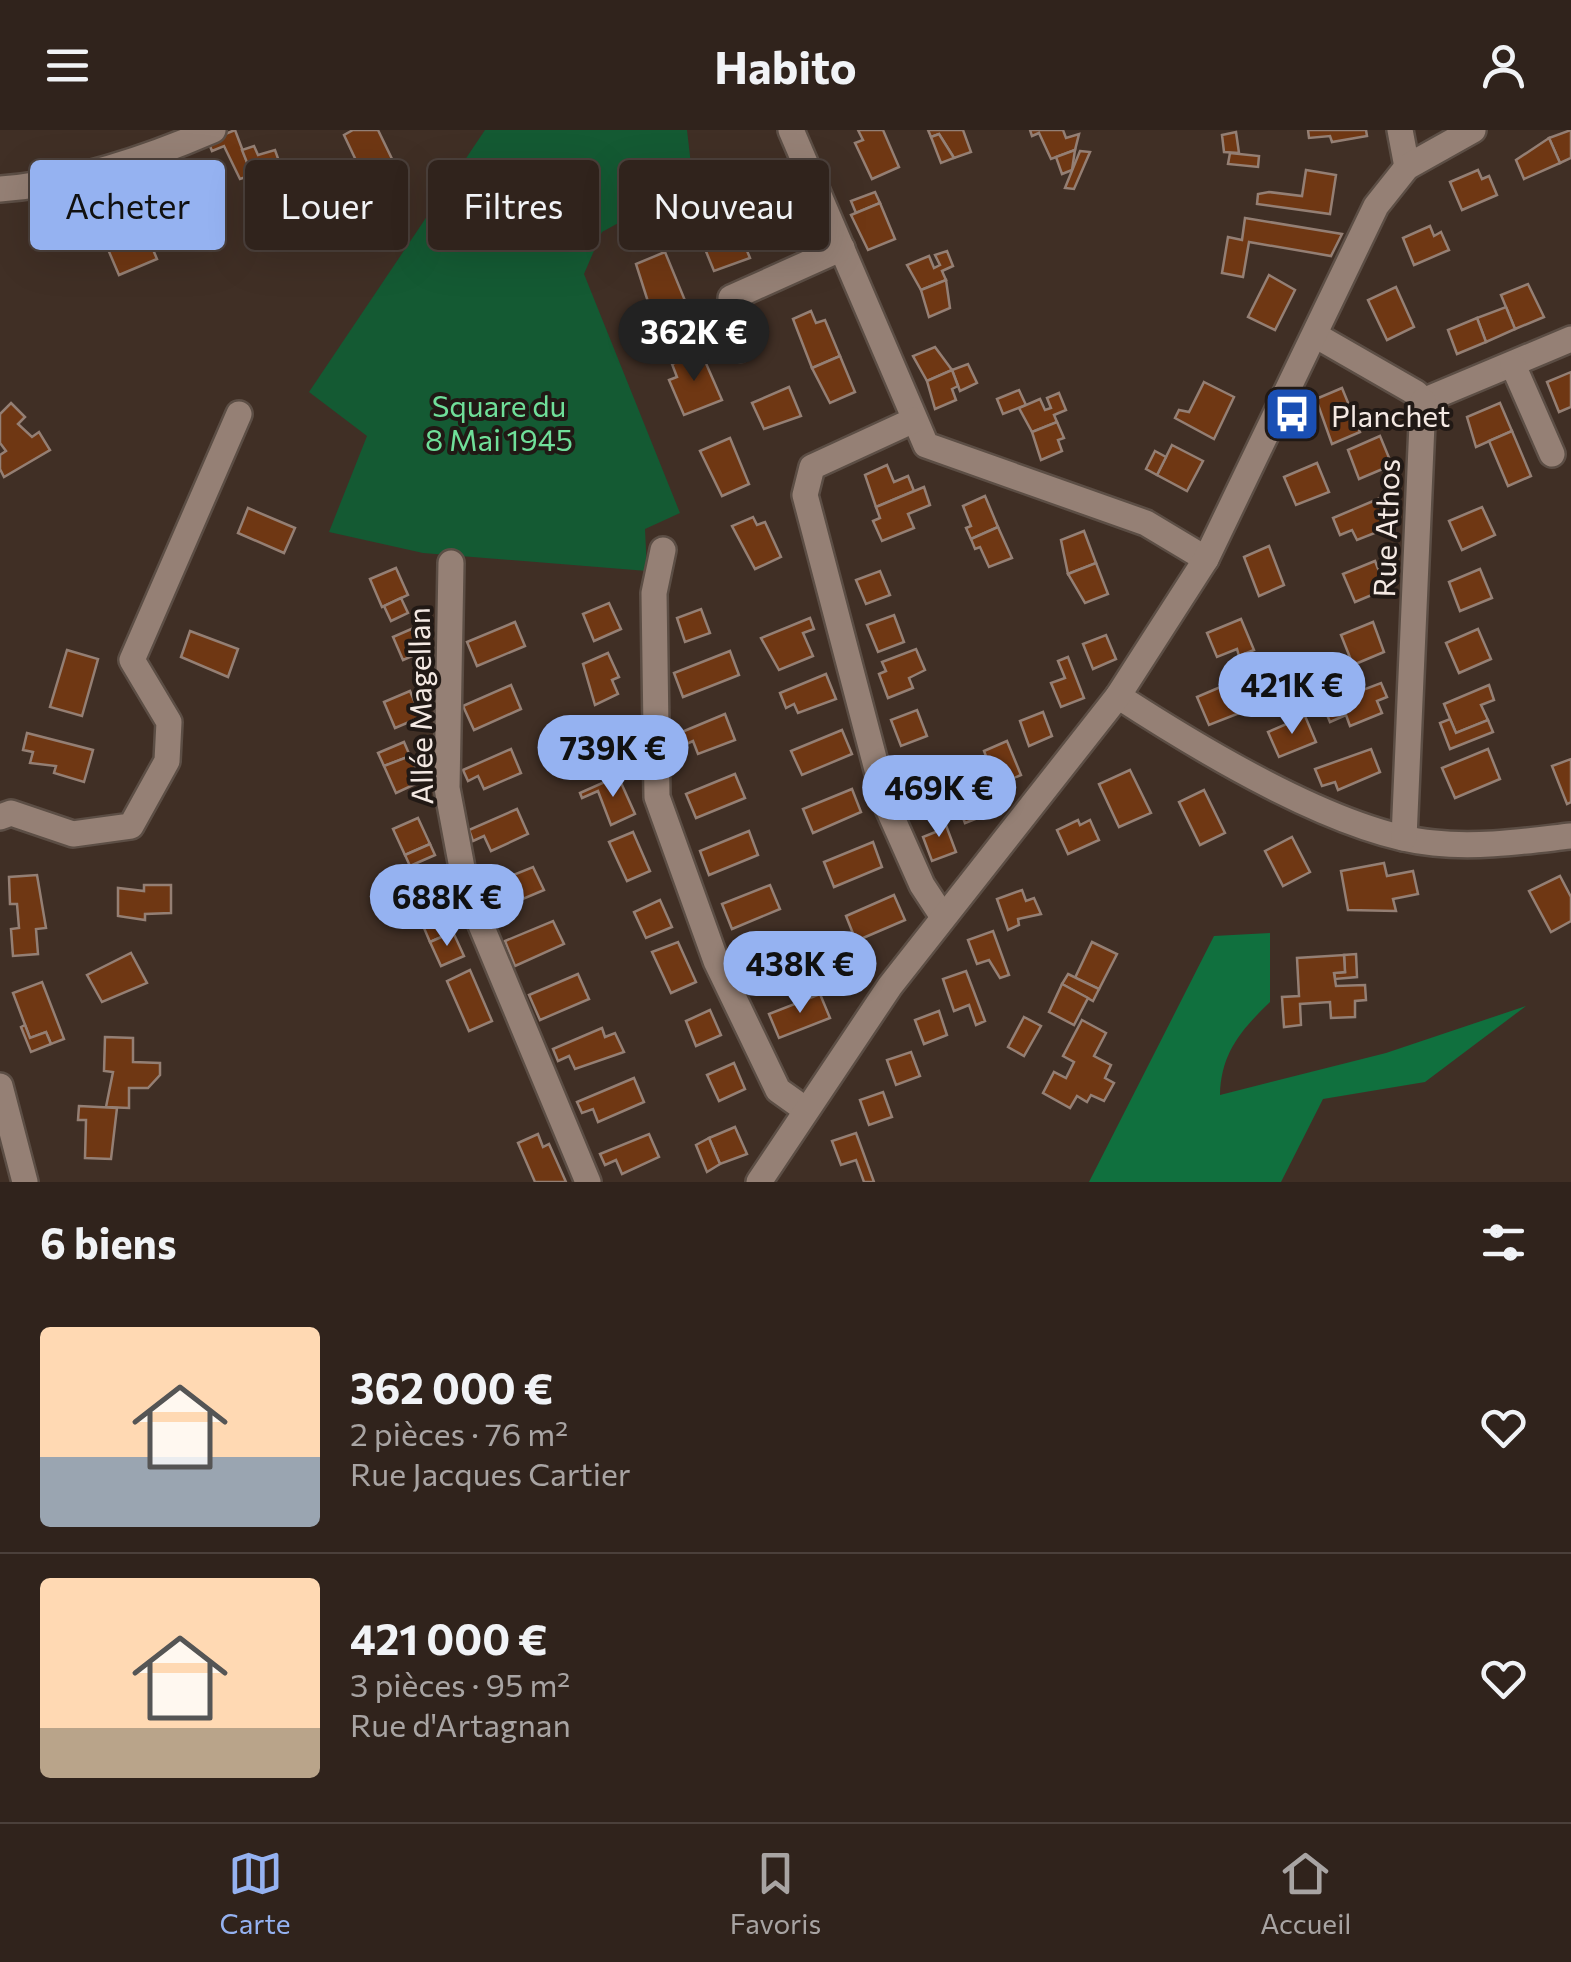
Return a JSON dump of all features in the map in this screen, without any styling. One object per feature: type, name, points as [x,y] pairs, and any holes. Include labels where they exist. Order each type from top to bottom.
[{"type":"street","points":[[0,189],[32,187],[132,162],[213,130]]},
{"type":"street","points":[[791,130],[926,445],[942,454],[1146,523],[1206,559]]},
{"type":"street","points":[[1400,130],[1406,167]]},
{"type":"street","points":[[759,1182],[943,917],[1118,696],[1206,559],[1376,206],[1406,167],[1473,130]]},
{"type":"street","points":[[739,349],[731,298],[842,248]]},
{"type":"street","points":[[1315,335],[1416,393],[1423,401],[1571,339]]},
{"type":"street","points":[[1513,365],[1552,454]]},
{"type":"street","name":"Rue Athos","points":[[1404,838],[1423,401]]},
{"type":"street","points":[[0,817],[10,813],[74,834],[132,826],[168,761],[169,722],[132,660],[239,414]]},
{"type":"street","points":[[914,420],[812,466],[805,495],[886,804],[922,885],[943,917]]},
{"type":"street","points":[[663,550],[654,593],[657,798],[724,977],[778,1090],[806,1110]]},
{"type":"street","name":"Allée Magellan","points":[[451,563],[447,788],[466,889],[588,1182]]},
{"type":"street","points":[[1118,696],[1208,752],[1310,804],[1404,838],[1434,844],[1495,844],[1571,836]]},
{"type":"street","points":[[0,1086],[24,1182]]},
{"type":"green space","name":"Square du 8 Mai 1945","points":[[485,130],[687,130],[690,160],[619,160],[619,223],[602,232],[599,239],[599,160],[465,160]]},
{"type":"green space","name":"Square du 8 Mai 1945","points":[[428,215],[428,250],[594,250],[584,274],[680,513],[645,529],[647,571],[423,553],[329,532],[367,436],[309,392]]},
{"type":"green space","points":[[1270,933],[1270,1002],[1234,1043],[1224,1067],[1220,1095],[1386,1053],[1526,1006],[1425,1082],[1323,1099],[1281,1182],[1089,1182],[1214,936]]},
{"type":"building","points":[[235,130],[246,160],[245,177],[240,179],[224,146],[212,151],[208,141]]},
{"type":"building","points":[[353,130],[378,130],[392,159],[356,160],[344,135]]},
{"type":"building","points":[[858,130],[883,130],[899,167],[872,179],[855,143],[863,140]]},
{"type":"building","points":[[928,130],[963,130],[971,152],[954,158],[939,134],[931,137]]},
{"type":"building","points":[[1030,130],[1063,130],[1066,138],[1079,134],[1075,150],[1051,159],[1039,133],[1032,136]]},
{"type":"building","points":[[1308,130],[1366,130],[1367,136],[1332,142],[1330,136],[1309,138]]},
{"type":"building","points":[[1571,130],[1571,158],[1560,163],[1549,138]]},
{"type":"building","points":[[1236,132],[1239,153],[1224,152],[1222,135]]},
{"type":"building","points":[[939,134],[954,158],[941,163],[931,137]]},
{"type":"building","points":[[1549,138],[1560,163],[1524,179],[1516,160]]},
{"type":"building","points":[[254,146],[258,155],[275,150],[279,160],[246,160],[242,150]]},
{"type":"building","points":[[1075,150],[1072,170],[1062,174],[1056,157]]},
{"type":"building","points":[[1080,151],[1090,152],[1074,189],[1065,188]]},
{"type":"building","points":[[1230,153],[1259,156],[1258,167],[1228,164]]},
{"type":"building","points":[[1306,170],[1336,175],[1330,214],[1257,204],[1258,194],[1269,192],[1302,196]]},
{"type":"building","points":[[1478,170],[1482,179],[1489,176],[1497,195],[1462,210],[1450,182]]},
{"type":"building","points":[[875,192],[880,203],[856,213],[851,201]]},
{"type":"building","points":[[880,203],[895,239],[868,250],[851,215]]},
{"type":"building","points":[[1245,218],[1342,234],[1331,256],[1249,242],[1243,277],[1222,273],[1228,237],[1242,240]]},
{"type":"building","points":[[1430,226],[1434,236],[1441,232],[1449,250],[1414,265],[1403,238]]},
{"type":"building","points":[[108,250],[153,250],[157,259],[119,275]]},
{"type":"building","points":[[705,250],[747,250],[750,258],[714,271]]},
{"type":"building","points":[[947,251],[953,266],[942,271],[946,280],[921,290],[907,265],[929,256],[934,268],[940,265],[935,255]]},
{"type":"building","points":[[665,252],[686,303],[659,314],[655,306],[650,308],[636,264]]},
{"type":"building","points":[[1269,275],[1295,290],[1275,330],[1248,317]]},
{"type":"building","points":[[946,280],[950,308],[929,317],[921,290]]},
{"type":"building","points":[[1528,284],[1544,317],[1515,329],[1501,295]]},
{"type":"building","points":[[1396,287],[1414,327],[1387,340],[1368,300]]},
{"type":"building","points":[[1506,307],[1515,329],[1486,342],[1477,318]]},
{"type":"building","points":[[811,311],[816,323],[825,320],[840,356],[812,368],[793,319]]},
{"type":"building","points":[[1477,318],[1486,342],[1457,354],[1448,330]]},
{"type":"building","points":[[935,347],[952,370],[927,381],[913,356]]},
{"type":"building","points":[[701,352],[722,400],[684,415],[669,380],[677,377],[672,364]]},
{"type":"building","points":[[840,356],[855,392],[830,403],[812,368]]},
{"type":"building","points":[[968,364],[977,383],[960,391],[952,370]]},
{"type":"building","points":[[952,370],[958,386],[952,389],[956,400],[935,409],[927,381]]},
{"type":"building","points":[[1571,372],[1571,407],[1559,412],[1547,382]]},
{"type":"building","points":[[1204,382],[1234,397],[1214,439],[1175,418],[1179,410],[1189,412]]},
{"type":"building","points":[[789,387],[801,416],[764,429],[752,403]]},
{"type":"building","points":[[1342,388],[1360,432],[1332,444],[1316,399]]},
{"type":"building","points":[[1019,390],[1026,405],[1003,414],[997,399]]},
{"type":"building","points":[[1059,393],[1066,410],[1054,415],[1057,422],[1032,432],[1019,408],[1040,399],[1045,410],[1051,408],[1047,398]]},
{"type":"building","points":[[11,403],[25,417],[18,424],[32,437],[39,432],[50,450],[4,477],[0,455],[6,451],[0,443],[0,414]]},
{"type":"building","points":[[1500,403],[1512,431],[1476,447],[1467,417]]},
{"type":"building","points":[[1057,422],[1064,438],[1058,440],[1062,451],[1041,460],[1032,432]]},
{"type":"building","points":[[1512,431],[1531,476],[1508,486],[1489,441]]},
{"type":"building","points":[[1380,436],[1392,465],[1359,479],[1348,450]]},
{"type":"building","points":[[730,438],[749,484],[722,496],[700,451]]},
{"type":"building","points":[[1172,445],[1203,461],[1187,491],[1157,475]]},
{"type":"building","points":[[1155,451],[1166,457],[1157,475],[1146,469]]},
{"type":"building","points":[[1317,463],[1329,492],[1296,505],[1284,477]]},
{"type":"building","points":[[887,465],[894,482],[908,476],[914,491],[876,507],[865,475]]},
{"type":"building","points":[[924,487],[930,505],[908,514],[914,528],[882,541],[873,521],[880,518],[876,507]]},
{"type":"building","points":[[985,496],[998,527],[971,539],[966,528],[971,526],[963,506]]},
{"type":"building","points":[[1378,499],[1390,527],[1357,540],[1352,530],[1340,535],[1333,518]]},
{"type":"building","points":[[1482,507],[1495,535],[1462,550],[1449,521]]},
{"type":"building","points":[[248,508],[295,528],[284,553],[238,533]]},
{"type":"building","points":[[753,517],[757,525],[765,522],[781,557],[755,569],[732,526]]},
{"type":"building","points":[[998,527],[1012,558],[989,567],[980,547],[975,549],[971,539]]},
{"type":"building","points":[[1084,531],[1096,563],[1068,574],[1061,540]]},
{"type":"building","points":[[1269,546],[1284,585],[1259,596],[1244,557]]},
{"type":"building","points":[[1375,561],[1386,589],[1355,602],[1343,574]]},
{"type":"building","points":[[1096,563],[1108,594],[1085,603],[1068,574]]},
{"type":"building","points":[[396,568],[408,595],[382,607],[370,579]]},
{"type":"building","points":[[1480,569],[1492,598],[1460,611],[1449,582]]},
{"type":"building","points":[[880,571],[890,595],[866,604],[856,580]]},
{"type":"building","points":[[401,598],[408,613],[391,621],[384,606]]},
{"type":"building","points":[[609,603],[621,629],[594,641],[583,614]]},
{"type":"building","points":[[701,609],[710,633],[685,642],[677,618]]},
{"type":"building","points":[[894,615],[904,642],[878,652],[867,625]]},
{"type":"building","points":[[810,618],[814,629],[803,633],[813,656],[779,670],[761,638]]},
{"type":"building","points":[[1241,619],[1254,650],[1239,656],[1237,649],[1217,657],[1207,633]]},
{"type":"building","points":[[515,622],[525,646],[477,666],[467,642]]},
{"type":"building","points":[[1373,622],[1384,652],[1353,665],[1341,635]]},
{"type":"building","points":[[416,627],[426,650],[403,660],[393,637]]},
{"type":"building","points":[[1478,629],[1491,659],[1459,673],[1446,643]]},
{"type":"building","points":[[190,631],[238,649],[228,677],[181,657]]},
{"type":"building","points":[[1106,635],[1116,659],[1093,669],[1083,644]]},
{"type":"building","points":[[916,649],[925,670],[909,678],[913,688],[888,698],[879,674],[886,671],[882,662]]},
{"type":"building","points":[[67,650],[98,659],[82,716],[50,707]]},
{"type":"building","points":[[730,651],[739,675],[683,697],[674,673]]},
{"type":"building","points":[[608,653],[619,677],[612,680],[618,694],[595,705],[583,664]]},
{"type":"building","points":[[1068,657],[1084,698],[1061,707],[1051,683],[1065,678],[1058,661]]},
{"type":"building","points":[[826,674],[836,699],[798,713],[794,704],[786,708],[780,693]]},
{"type":"building","points":[[1230,683],[1242,712],[1209,725],[1197,697]]},
{"type":"building","points":[[1381,683],[1387,697],[1377,701],[1382,713],[1350,726],[1346,715],[1330,722],[1323,705]]},
{"type":"building","points":[[511,685],[521,709],[474,730],[463,706]]},
{"type":"building","points":[[1489,685],[1494,700],[1481,705],[1488,720],[1456,733],[1444,704]]},
{"type":"building","points":[[410,691],[421,717],[395,728],[384,702]]},
{"type":"building","points":[[917,710],[927,736],[901,746],[891,720]]},
{"type":"building","points":[[1043,712],[1052,736],[1029,746],[1020,721]]},
{"type":"building","points":[[725,714],[735,740],[698,754],[693,741],[682,746],[677,734]]},
{"type":"building","points":[[1305,716],[1316,742],[1279,757],[1268,732]]},
{"type":"building","points":[[1450,719],[1456,733],[1488,720],[1493,732],[1450,749],[1440,723]]},
{"type":"building","points":[[842,730],[852,754],[802,775],[791,751]]},
{"type":"building","points":[[614,731],[624,756],[601,766],[590,742]]},
{"type":"building","points":[[27,733],[93,750],[84,782],[54,773],[56,766],[30,763],[33,752],[23,750]]},
{"type":"building","points":[[1007,741],[1021,775],[997,785],[984,751]]},
{"type":"building","points":[[404,742],[410,756],[384,766],[378,753]]},
{"type":"building","points":[[511,749],[521,773],[484,789],[478,776],[468,781],[463,770]]},
{"type":"building","points":[[1371,749],[1380,772],[1338,790],[1335,782],[1322,786],[1315,769]]},
{"type":"building","points":[[1488,749],[1500,779],[1455,798],[1442,768]]},
{"type":"building","points":[[410,756],[422,781],[396,793],[384,766]]},
{"type":"building","points":[[1571,759],[1571,802],[1567,804],[1552,766]]},
{"type":"building","points":[[1130,770],[1151,813],[1119,827],[1099,784]]},
{"type":"building","points":[[735,774],[745,798],[696,818],[686,794]]},
{"type":"building","points":[[618,776],[635,814],[611,825],[598,791],[582,798],[580,793]]},
{"type":"building","points":[[976,782],[988,814],[965,823],[953,791]]},
{"type":"building","points":[[852,789],[861,812],[813,833],[803,809]]},
{"type":"building","points":[[1204,790],[1225,833],[1200,845],[1179,802]]},
{"type":"building","points":[[517,809],[528,834],[491,851],[484,836],[473,841],[469,830]]},
{"type":"building","points":[[941,812],[956,852],[932,861],[923,837],[938,831],[932,816]]},
{"type":"building","points":[[418,818],[430,844],[405,855],[393,829]]},
{"type":"building","points":[[1078,820],[1080,825],[1090,820],[1099,840],[1068,854],[1057,830]]},
{"type":"building","points":[[749,831],[758,855],[709,875],[700,851]]},
{"type":"building","points":[[633,832],[650,871],[627,881],[609,842]]},
{"type":"building","points":[[1292,837],[1310,872],[1283,886],[1265,851]]},
{"type":"building","points":[[873,842],[882,867],[834,887],[824,862]]},
{"type":"building","points":[[430,844],[435,855],[410,866],[405,855]]},
{"type":"building","points":[[1384,863],[1387,876],[1413,871],[1418,894],[1393,899],[1396,911],[1348,910],[1341,871]]},
{"type":"building","points":[[429,866],[433,877],[410,887],[414,895],[409,898],[400,877]]},
{"type":"building","points":[[533,867],[544,890],[506,906],[501,893],[488,898],[484,887]]},
{"type":"building","points":[[37,875],[46,928],[36,929],[38,954],[13,956],[11,929],[19,928],[17,904],[10,904],[9,877]]},
{"type":"building","points":[[1560,876],[1571,897],[1571,921],[1551,932],[1529,891]]},
{"type":"building","points":[[433,877],[444,902],[421,912],[410,887]]},
{"type":"building","points":[[144,885],[171,885],[171,913],[145,914],[145,920],[118,916],[118,888],[144,891]]},
{"type":"building","points":[[770,885],[780,909],[732,929],[722,904]]},
{"type":"building","points":[[1022,890],[1026,901],[1034,898],[1041,914],[1018,919],[1019,925],[1008,930],[997,899]]},
{"type":"building","points":[[894,895],[905,920],[856,941],[846,916]]},
{"type":"building","points":[[660,900],[672,927],[646,938],[634,912]]},
{"type":"building","points":[[447,918],[453,932],[430,942],[424,928]]},
{"type":"building","points":[[553,921],[564,944],[515,966],[505,941]]},
{"type":"building","points":[[993,931],[1009,975],[1000,978],[989,960],[977,964],[968,940]]},
{"type":"building","points":[[453,932],[464,956],[441,966],[430,942]]},
{"type":"building","points":[[792,938],[802,963],[754,982],[743,958]]},
{"type":"building","points":[[678,942],[696,982],[671,993],[652,952]]},
{"type":"building","points":[[1092,942],[1117,954],[1099,989],[1075,978]]},
{"type":"building","points":[[131,953],[147,983],[102,1002],[87,975]]},
{"type":"building","points":[[1356,954],[1357,977],[1335,979],[1334,973],[1345,972],[1344,955]]},
{"type":"building","points":[[1344,955],[1345,972],[1334,973],[1336,986],[1365,985],[1366,1000],[1355,1001],[1355,1017],[1331,1018],[1330,1002],[1300,1004],[1301,1025],[1284,1027],[1282,997],[1299,996],[1297,958]]},
{"type":"building","points":[[470,970],[492,1021],[469,1031],[447,981]]},
{"type":"building","points":[[966,971],[985,1021],[976,1025],[969,1005],[954,1011],[943,979]]},
{"type":"building","points":[[578,974],[589,999],[540,1020],[529,995]]},
{"type":"building","points":[[1068,974],[1099,989],[1093,1001],[1062,984]]},
{"type":"building","points":[[42,982],[64,1039],[51,1044],[46,1032],[30,1038],[13,993]]},
{"type":"building","points":[[1062,984],[1088,998],[1074,1025],[1049,1012]]},
{"type":"building","points":[[820,994],[830,1018],[779,1038],[769,1014]]},
{"type":"building","points":[[710,1010],[721,1035],[696,1046],[686,1021]]},
{"type":"building","points":[[939,1011],[947,1035],[924,1044],[915,1020]]},
{"type":"building","points":[[1024,1017],[1041,1026],[1024,1056],[1008,1047]]},
{"type":"building","points":[[1082,1020],[1106,1033],[1094,1056],[1111,1065],[1105,1078],[1114,1083],[1104,1101],[1091,1095],[1087,1102],[1077,1096],[1070,1108],[1043,1093],[1054,1072],[1066,1078],[1074,1062],[1063,1056]]},
{"type":"building","points":[[25,1025],[30,1038],[46,1032],[51,1044],[31,1052],[21,1027]]},
{"type":"building","points":[[602,1028],[605,1037],[615,1033],[624,1052],[575,1069],[569,1056],[558,1061],[553,1049]]},
{"type":"building","points":[[105,1037],[133,1038],[133,1062],[160,1063],[160,1075],[148,1088],[129,1088],[129,1108],[106,1107],[113,1072],[104,1071]]},
{"type":"building","points":[[911,1052],[920,1076],[896,1085],[887,1060]]},
{"type":"building","points":[[734,1063],[745,1089],[719,1101],[707,1075]]},
{"type":"building","points":[[634,1078],[644,1102],[598,1122],[593,1109],[582,1113],[577,1102]]},
{"type":"building","points":[[883,1092],[892,1117],[869,1125],[860,1100]]},
{"type":"building","points":[[79,1106],[117,1108],[111,1159],[85,1158],[86,1120],[78,1120]]},
{"type":"building","points":[[735,1127],[747,1154],[720,1164],[709,1138]]},
{"type":"building","points":[[856,1133],[874,1182],[864,1182],[856,1160],[841,1165],[832,1141]]},
{"type":"building","points":[[538,1134],[543,1147],[549,1144],[566,1182],[535,1182],[518,1143]]},
{"type":"building","points":[[649,1134],[659,1157],[622,1174],[616,1160],[605,1165],[600,1154]]},
{"type":"building","points":[[709,1138],[720,1164],[707,1172],[696,1145]]},
{"type":"place","name":"Planchet","points":[[1292,414]]}]
